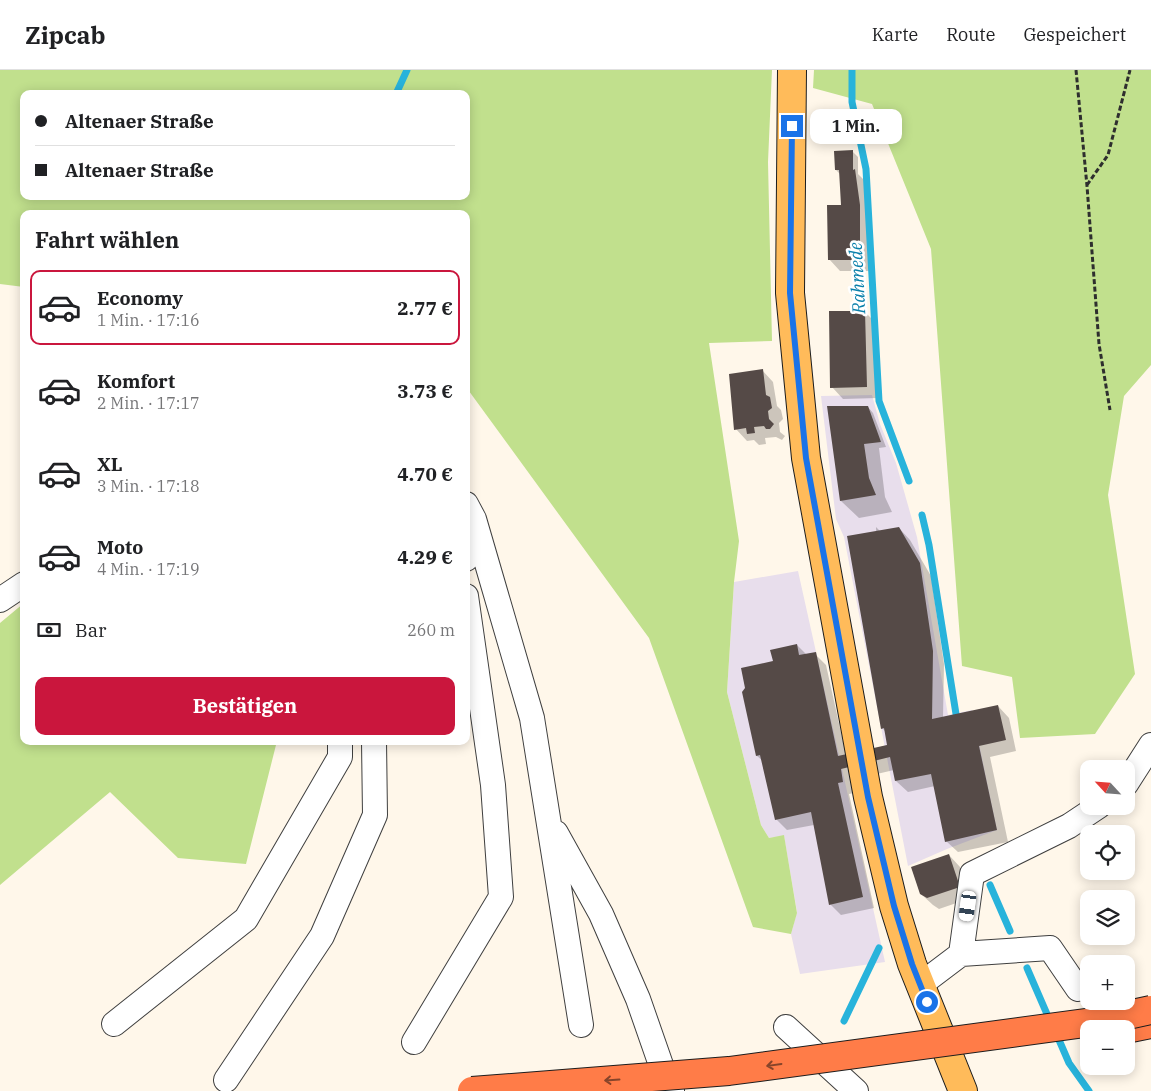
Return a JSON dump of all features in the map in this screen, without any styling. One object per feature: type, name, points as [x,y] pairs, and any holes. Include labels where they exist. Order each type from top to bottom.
[{"type":"highway","points":[[472,1091],[729,1071],[1100,1021],[1151,1010]]},
{"type":"highway","points":[[1135,1027],[1151,1024]]},
{"type":"highway","points":[[716,1091],[1080,1038]]},
{"type":"main road","points":[[792,70],[790,293],[806,458],[868,797],[894,906],[955,1089]]},
{"type":"lane","points":[[470,511],[532,718],[581,1025]]},
{"type":"lane","points":[[0,600],[20,587]]},
{"type":"lane","points":[[414,1042],[501,897],[493,786],[470,624]]},
{"type":"lane","points":[[114,1024],[246,919],[340,757],[340,745]]},
{"type":"lane","points":[[226,1080],[322,936],[326,927],[375,815],[374,745]]},
{"type":"lane","points":[[1135,770],[1151,745]]},
{"type":"lane","points":[[961,954],[972,874],[1069,826],[1086,815]]},
{"type":"lane","points":[[548,818],[601,914],[638,999],[660,1065],[672,1091]]},
{"type":"lane","points":[[920,986],[961,954],[1050,948],[1078,989]]},
{"type":"lane","points":[[786,1027],[855,1091]]},
{"type":"path","points":[[1076,70],[1099,344],[1110,410]]},
{"type":"path","points":[[1087,186],[1108,155],[1130,70]]},
{"type":"shaded area","points":[[872,395],[880,424],[896,463],[917,537],[948,715],[972,710],[997,830],[908,866],[844,537],[836,519],[821,396]]},
{"type":"shaded area","points":[[798,571],[885,962],[800,974],[791,934],[797,912],[784,836],[769,838],[761,825],[727,692],[734,582]]},
{"type":"green space","points":[[0,70],[772,70],[768,162],[772,341],[709,343],[739,541],[734,582],[727,692],[761,825],[769,838],[784,835],[797,913],[791,934],[753,927],[649,638],[470,392],[470,210],[20,210],[20,286],[0,284]]},
{"type":"green space","points":[[814,70],[1151,70],[1151,365],[1124,396],[1108,495],[1135,674],[1095,734],[1020,738],[1012,677],[962,666],[931,249],[872,104],[813,88]]},
{"type":"green space","points":[[20,606],[20,745],[276,745],[246,864],[178,858],[110,792],[0,885],[0,623]]},
{"type":"building","points":[[853,150],[853,170],[855,169],[860,205],[860,260],[828,260],[827,205],[841,205],[839,170],[835,170],[834,151]]},
{"type":"building","points":[[829,311],[865,311],[867,387],[830,388]]},
{"type":"building","points":[[763,369],[766,395],[770,397],[772,408],[768,411],[769,419],[774,424],[770,429],[766,429],[764,426],[754,427],[755,433],[747,434],[746,428],[734,430],[729,374]]},
{"type":"building","points":[[827,406],[868,406],[881,442],[864,444],[869,478],[876,495],[840,501]]},
{"type":"building","points":[[899,527],[920,563],[933,651],[932,719],[998,705],[1006,740],[979,746],[997,830],[945,842],[931,774],[895,781],[890,757],[841,769],[843,782],[838,783],[863,897],[829,905],[811,812],[775,820],[760,755],[756,756],[742,692],[745,688],[741,668],[773,661],[770,650],[797,644],[799,655],[816,652],[838,756],[887,745],[884,728],[881,729],[847,536]]},
{"type":"building","points":[[949,854],[960,887],[927,898],[920,894],[911,867]]},
{"type":"waterway","points":[[398,90],[407,70]]},
{"type":"waterway","name":"Rahmede","points":[[852,70],[852,102],[866,169],[879,401],[909,481]]},
{"type":"waterway","name":"Rahmede","points":[[922,515],[929,545],[956,714]]},
{"type":"waterway","name":"Rahmede","points":[[990,885],[1010,931]]},
{"type":"waterway","points":[[844,1021],[879,948]]},
{"type":"waterway","name":"Rahmede","points":[[1027,968],[1050,1021]]},
{"type":"waterway","name":"Rahmede","points":[[1056,1033],[1069,1063],[1089,1091]]},
{"type":"route","points":[[792,126],[790,293],[806,458],[868,797],[894,906],[912,964],[927,1002]]}]
